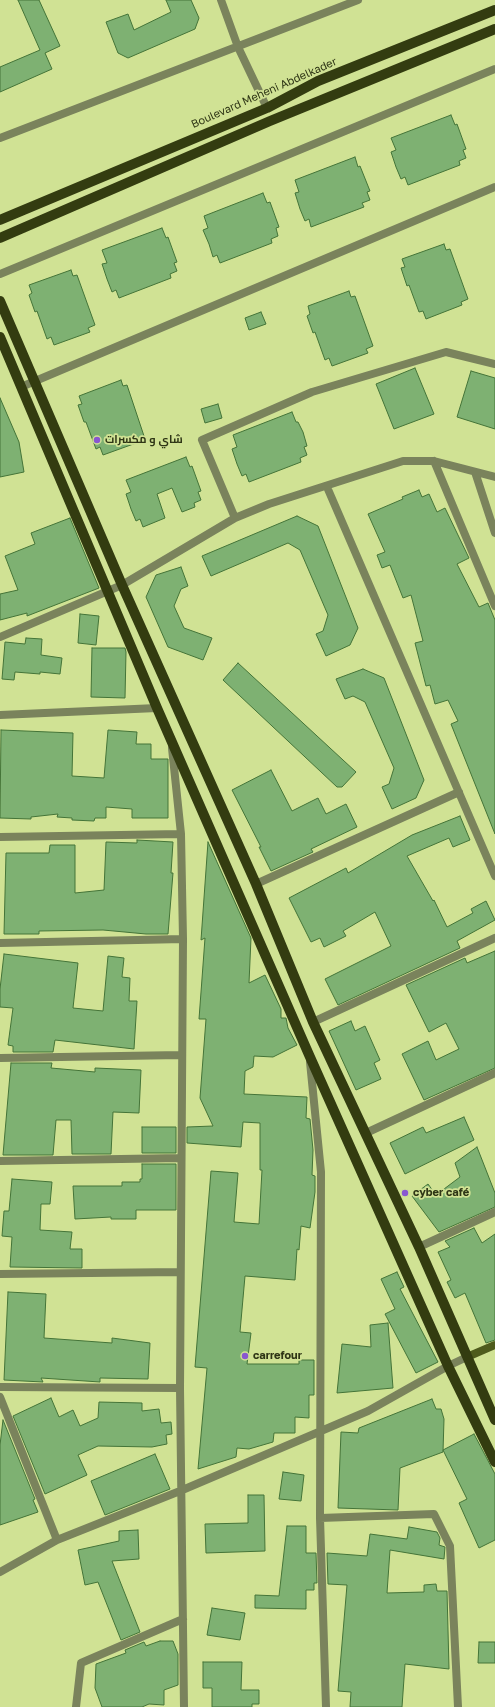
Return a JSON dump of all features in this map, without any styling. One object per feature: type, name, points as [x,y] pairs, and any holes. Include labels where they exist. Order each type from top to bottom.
[{"type":"main road","name":"Boulevard Meheni Abdelkader","points":[[0,220],[267,108],[318,81],[495,10]]},
{"type":"main road","points":[[0,238],[270,121],[495,29]]},
{"type":"main road","points":[[0,301],[36,381],[122,585],[256,884],[313,1022],[419,1247],[495,1420]]},
{"type":"main road","points":[[0,337],[108,592],[310,1057],[448,1366],[495,1462]]},
{"type":"street","points":[[221,0],[238,47],[267,108]]},
{"type":"street","points":[[0,138],[358,0]]},
{"type":"street","points":[[0,274],[495,69]]},
{"type":"street","points":[[21,387],[495,187]]},
{"type":"street","points":[[235,518],[202,440],[312,392],[446,352],[495,364]]},
{"type":"street","points":[[0,637],[108,592],[235,518],[269,504],[327,487],[403,461],[434,461],[495,477]]},
{"type":"street","points":[[434,461],[495,606]]},
{"type":"street","points":[[475,472],[495,533]]},
{"type":"street","points":[[327,487],[495,876]]},
{"type":"street","points":[[0,715],[158,708]]},
{"type":"street","points":[[172,740],[182,834],[183,939],[181,1055],[180,1491],[184,1707]]},
{"type":"street","points":[[256,884],[459,792]]},
{"type":"street","points":[[0,836],[182,834]]},
{"type":"street","points":[[313,1022],[495,938]]},
{"type":"street","points":[[0,943],[183,939]]},
{"type":"street","points":[[0,1058],[181,1055]]},
{"type":"street","points":[[310,1057],[321,1172],[320,1518],[326,1707]]},
{"type":"street","points":[[366,1133],[495,1073]]},
{"type":"street","points":[[0,1161],[181,1158]]},
{"type":"street","points":[[419,1247],[495,1212]]},
{"type":"street","points":[[0,1274],[180,1272]]},
{"type":"street","points":[[0,1572],[57,1540],[180,1491],[368,1411],[448,1366],[495,1345]]},
{"type":"street","points":[[0,1387],[180,1388]]},
{"type":"street","points":[[0,1397],[57,1540]]},
{"type":"street","points":[[320,1518],[434,1514],[450,1546],[458,1707]]},
{"type":"street","points":[[76,1707],[80,1663],[183,1619]]},
{"type":"building","points":[[18,0],[39,0],[60,46],[45,53],[52,69],[0,92],[0,67],[40,50]]},
{"type":"building","points":[[166,0],[191,0],[199,18],[195,29],[128,58],[118,53],[106,22],[128,14],[134,30],[171,12]]},
{"type":"building","points":[[451,115],[455,125],[457,124],[466,149],[463,150],[466,158],[459,161],[460,165],[408,185],[405,177],[401,179],[396,167],[391,152],[396,150],[391,138]]},
{"type":"building","points":[[355,157],[358,167],[360,166],[370,191],[367,192],[370,200],[362,203],[364,207],[311,227],[309,219],[305,221],[300,209],[295,193],[299,192],[295,180]]},
{"type":"building","points":[[263,193],[267,203],[270,202],[279,227],[276,228],[278,236],[271,239],[272,243],[220,263],[217,255],[213,257],[203,230],[208,228],[204,216]]},
{"type":"building","points":[[162,228],[166,238],[168,237],[177,262],[174,263],[177,271],[170,274],[171,278],[119,298],[116,290],[112,292],[107,279],[102,264],[107,263],[102,250]]},
{"type":"building","points":[[444,244],[446,250],[450,249],[468,299],[461,302],[462,305],[426,319],[423,311],[419,312],[409,285],[407,286],[401,268],[405,267],[402,259]]},
{"type":"building","points":[[71,270],[73,276],[77,275],[95,325],[88,328],[90,332],[54,345],[51,337],[47,339],[37,311],[35,312],[29,295],[32,293],[29,285]]},
{"type":"building","points":[[349,291],[351,297],[355,296],[373,346],[366,349],[368,353],[332,366],[329,358],[325,360],[315,332],[313,333],[307,316],[310,314],[308,306]]},
{"type":"building","points":[[261,312],[266,324],[249,330],[245,318]]},
{"type":"building","points":[[415,368],[434,414],[394,429],[376,384]]},
{"type":"building","points":[[471,371],[495,378],[495,429],[457,417]]},
{"type":"building","points":[[121,380],[123,386],[127,385],[144,436],[138,438],[139,442],[103,455],[100,447],[96,449],[86,422],[84,422],[78,405],[82,404],[79,396]]},
{"type":"building","points":[[0,398],[19,442],[24,472],[0,477]]},
{"type":"building","points":[[218,404],[222,418],[205,423],[201,409]]},
{"type":"building","points":[[292,412],[296,422],[298,422],[303,432],[307,446],[304,447],[307,455],[300,458],[301,462],[249,482],[246,474],[242,476],[237,464],[232,449],[237,447],[233,435]]},
{"type":"building","points":[[186,457],[190,467],[192,466],[201,491],[198,492],[201,500],[194,503],[195,507],[182,512],[172,488],[157,494],[165,518],[143,527],[140,519],[136,521],[131,509],[126,494],[131,492],[126,480]]},
{"type":"building","points":[[419,490],[422,497],[429,494],[437,512],[445,508],[469,558],[457,564],[479,607],[488,603],[495,620],[495,834],[451,724],[458,721],[448,700],[435,704],[430,685],[426,686],[415,643],[423,641],[411,595],[403,598],[390,565],[382,568],[377,555],[385,552],[368,514],[403,499],[402,497]]},
{"type":"building","points":[[297,516],[318,526],[358,628],[350,645],[326,656],[316,634],[323,631],[328,615],[300,550],[288,543],[211,576],[202,556]]},
{"type":"building","points":[[70,518],[99,588],[27,616],[27,613],[0,620],[0,594],[18,590],[5,556],[35,544],[31,533]]},
{"type":"building","points":[[181,567],[188,586],[181,589],[174,606],[184,628],[212,638],[203,660],[168,647],[146,597],[156,575]]},
{"type":"building","points":[[80,614],[99,616],[96,645],[78,643]]},
{"type":"building","points":[[26,638],[42,639],[41,655],[62,658],[60,674],[15,672],[14,680],[2,679],[5,642],[25,644]]},
{"type":"building","points":[[92,648],[125,648],[125,698],[91,697]]},
{"type":"building","points":[[238,663],[356,772],[342,787],[337,787],[223,680]]},
{"type":"building","points":[[363,669],[384,678],[424,780],[416,798],[392,809],[382,787],[389,784],[394,768],[365,702],[353,696],[345,699],[336,679]]},
{"type":"building","points":[[1,730],[73,733],[72,776],[104,778],[108,730],[137,732],[136,744],[151,744],[151,759],[168,759],[168,818],[132,818],[132,809],[106,807],[106,818],[95,818],[94,821],[72,820],[72,818],[57,817],[58,814],[31,817],[31,819],[0,818]]},
{"type":"building","points":[[271,770],[292,811],[318,798],[326,814],[346,804],[357,827],[311,849],[313,852],[271,871],[259,847],[261,847],[232,790]]},
{"type":"building","points":[[460,816],[470,840],[453,847],[449,838],[407,856],[433,901],[434,900],[447,927],[473,913],[471,909],[486,901],[495,920],[457,941],[460,948],[338,1005],[325,979],[391,946],[375,912],[343,931],[346,936],[324,947],[320,938],[311,942],[289,898],[346,868],[348,873],[412,835]]},
{"type":"building","points":[[137,840],[173,842],[171,873],[173,873],[168,934],[146,934],[103,930],[39,931],[39,934],[4,934],[6,853],[49,853],[50,845],[75,845],[75,893],[104,890],[106,842],[137,843]]},
{"type":"building","points":[[208,842],[251,938],[249,983],[265,975],[281,1009],[281,1018],[286,1018],[288,1028],[297,1045],[273,1057],[254,1056],[253,1067],[245,1071],[244,1094],[307,1097],[306,1118],[310,1119],[313,1150],[312,1175],[315,1176],[315,1192],[310,1228],[301,1226],[299,1250],[297,1249],[295,1280],[245,1276],[240,1332],[251,1333],[247,1364],[299,1364],[299,1360],[314,1360],[314,1395],[309,1395],[309,1418],[295,1417],[295,1433],[274,1433],[273,1442],[249,1449],[237,1448],[236,1457],[198,1469],[207,1368],[195,1367],[211,1171],[238,1173],[234,1222],[259,1224],[262,1170],[260,1170],[260,1123],[243,1122],[241,1147],[187,1143],[187,1127],[213,1126],[200,1098],[206,1019],[199,1019],[205,938],[201,940]]},
{"type":"building","points":[[495,951],[495,1068],[424,1100],[402,1054],[428,1041],[436,1060],[459,1049],[446,1023],[429,1032],[406,985],[465,958],[467,963]]},
{"type":"building","points":[[4,954],[78,963],[73,1008],[103,1011],[108,956],[124,958],[122,977],[130,978],[129,1001],[137,1001],[134,1049],[55,1040],[53,1052],[13,1052],[13,1046],[8,1045],[13,1008],[0,1007],[0,989]]},
{"type":"building","points":[[351,1021],[355,1031],[365,1026],[380,1060],[374,1063],[381,1079],[356,1090],[329,1031]]},
{"type":"building","points":[[11,1063],[52,1063],[51,1068],[95,1072],[95,1068],[141,1070],[139,1113],[113,1112],[111,1154],[72,1154],[71,1120],[56,1120],[53,1155],[3,1155]]},
{"type":"building","points":[[464,1117],[474,1140],[405,1174],[390,1143],[423,1127],[426,1133]]},
{"type":"building","points":[[142,1127],[176,1127],[176,1153],[142,1153]]},
{"type":"building","points":[[477,1147],[495,1193],[495,1207],[439,1232],[412,1196],[428,1184],[436,1195],[460,1177],[455,1163]]},
{"type":"building","points":[[142,1164],[176,1164],[176,1210],[136,1210],[136,1219],[111,1219],[111,1217],[75,1219],[73,1186],[122,1186],[122,1182],[140,1182],[140,1179],[142,1179]]},
{"type":"building","points":[[12,1179],[52,1182],[50,1204],[41,1204],[40,1230],[72,1232],[70,1249],[82,1249],[82,1268],[10,1267],[12,1237],[2,1236],[4,1211],[9,1211]]},
{"type":"building","points":[[474,1228],[482,1243],[495,1234],[495,1340],[486,1343],[465,1293],[455,1298],[447,1282],[451,1280],[438,1252],[450,1247],[445,1241]]},
{"type":"building","points":[[397,1272],[404,1287],[400,1289],[438,1362],[416,1373],[385,1314],[395,1309],[381,1279]]},
{"type":"building","points":[[8,1292],[46,1294],[44,1338],[112,1343],[112,1338],[150,1343],[148,1379],[100,1378],[100,1382],[41,1378],[43,1382],[4,1380]]},
{"type":"building","points":[[388,1323],[393,1388],[337,1393],[342,1344],[371,1347],[370,1325]]},
{"type":"building","points":[[51,1398],[59,1417],[73,1410],[80,1426],[98,1418],[99,1402],[142,1403],[142,1411],[159,1409],[161,1423],[171,1422],[172,1434],[166,1435],[167,1444],[152,1447],[98,1446],[78,1455],[87,1475],[45,1494],[13,1416]]},
{"type":"building","points":[[432,1399],[436,1409],[441,1409],[444,1419],[443,1452],[400,1468],[398,1510],[338,1508],[341,1432],[358,1433],[359,1428]]},
{"type":"building","points":[[3,1420],[35,1499],[33,1500],[38,1512],[0,1525],[0,1445]]},
{"type":"building","points":[[474,1434],[495,1474],[495,1540],[479,1548],[459,1503],[467,1499],[443,1450]]},
{"type":"building","points":[[155,1454],[170,1489],[105,1515],[91,1481]]},
{"type":"building","points":[[283,1472],[304,1475],[301,1501],[279,1499]]},
{"type":"building","points":[[248,1495],[264,1495],[265,1551],[206,1553],[205,1524],[248,1523]]},
{"type":"building","points":[[287,1526],[306,1526],[306,1553],[316,1553],[317,1583],[314,1583],[314,1590],[306,1590],[306,1609],[255,1608],[255,1595],[279,1596]]},
{"type":"building","points":[[409,1527],[437,1532],[440,1538],[439,1545],[445,1547],[444,1559],[390,1550],[387,1593],[424,1592],[424,1585],[436,1584],[437,1591],[447,1591],[449,1669],[405,1664],[402,1707],[350,1707],[351,1692],[338,1691],[347,1585],[328,1584],[327,1553],[367,1556],[370,1534],[407,1539]]},
{"type":"building","points":[[138,1530],[139,1559],[112,1561],[140,1632],[121,1640],[98,1582],[85,1585],[78,1550],[119,1541],[119,1531]]},
{"type":"building","points":[[212,1608],[245,1613],[240,1640],[207,1635]]},
{"type":"building","points":[[160,1641],[173,1641],[178,1654],[178,1685],[164,1690],[164,1705],[149,1704],[142,1707],[102,1707],[95,1688],[96,1664],[126,1653],[125,1650],[144,1642],[146,1646]]},
{"type":"building","points":[[479,1642],[495,1642],[495,1663],[478,1663]]},
{"type":"building","points":[[203,1662],[242,1662],[241,1690],[259,1690],[259,1704],[252,1704],[252,1707],[212,1707],[212,1688],[203,1688]]},
{"type":"place","name":"شاي و مكسرات","points":[[97,440]]},
{"type":"place","name":"cyber café","points":[[405,1193]]},
{"type":"place","name":"carrefour","points":[[245,1356]]}]
